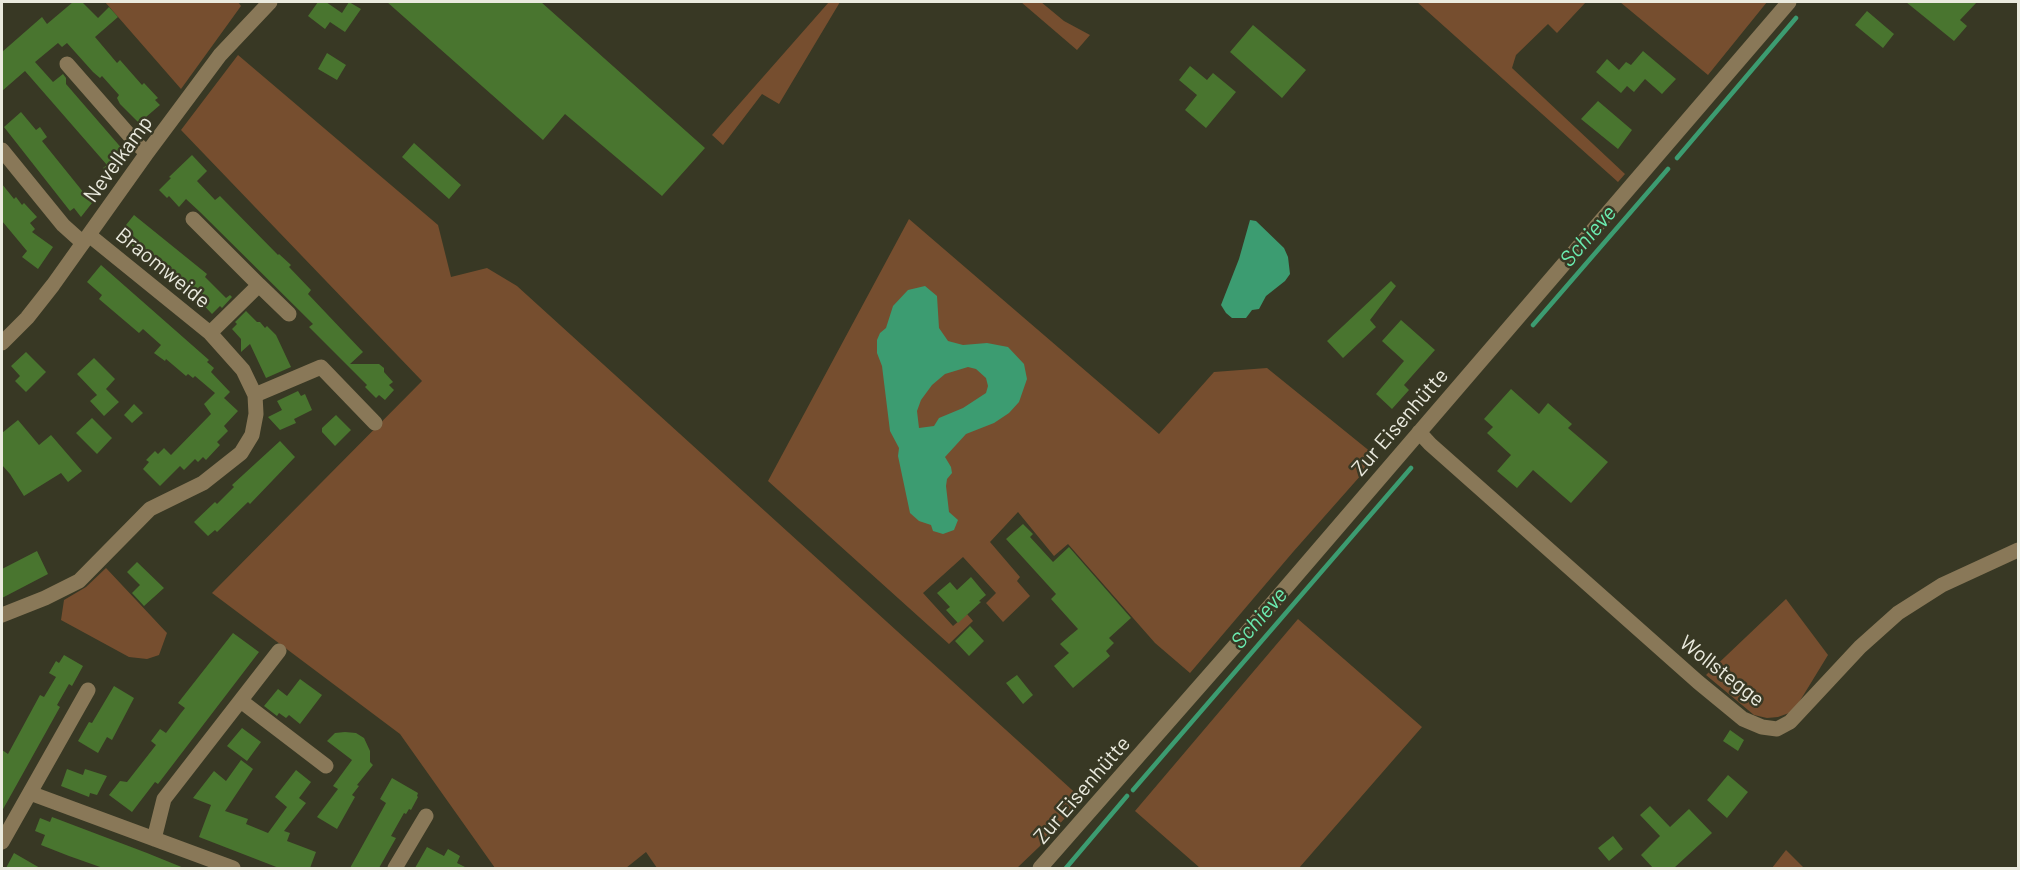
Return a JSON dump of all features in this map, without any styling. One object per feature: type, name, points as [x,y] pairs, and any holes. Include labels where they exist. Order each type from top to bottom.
[{"type":"street","name":"Nevelkamp","points":[[2,344],[27,318],[220,55],[270,2]]},
{"type":"street","name":"Zur Eisenhütte","points":[[1040,868],[1141,755],[1789,2]]},
{"type":"street","points":[[67,64],[147,153]]},
{"type":"street","name":"Braomweide","points":[[2,150],[63,225],[86,239],[210,333],[243,370],[255,395],[256,414],[252,435],[241,453],[224,468],[203,483],[150,509],[79,581],[45,598],[2,615]]},
{"type":"street","points":[[193,219],[289,314]]},
{"type":"street","name":"Braomweide","points":[[210,333],[259,285]]},
{"type":"street","points":[[255,395],[321,367],[375,423]]},
{"type":"street","name":"Wollstegge","points":[[1419,432],[1698,682],[1743,719],[1762,727],[1777,729],[1790,722],[1860,647],[1898,613],[1942,585],[2019,550]]},
{"type":"street","points":[[154,839],[164,799],[279,651]]},
{"type":"street","points":[[2,842],[88,690]]},
{"type":"street","points":[[241,701],[326,766]]},
{"type":"street","points":[[30,793],[230,868]]},
{"type":"street","points":[[395,868],[426,816]]},
{"type":"shaded area","points":[[105,2],[238,2],[241,6],[181,89]]},
{"type":"shaded area","points":[[829,2],[840,2],[779,104],[762,94],[723,145],[712,135]]},
{"type":"shaded area","points":[[1021,2],[1041,2],[1064,21],[1090,35],[1077,50]]},
{"type":"shaded area","points":[[1417,2],[1586,2],[1557,33],[1548,24],[1516,55],[1512,68],[1625,174],[1618,182]]},
{"type":"shaded area","points":[[1620,2],[1767,2],[1708,75]]},
{"type":"shaded area","points":[[238,55],[438,225],[451,277],[487,268],[517,286],[1082,799],[1039,847],[1017,868],[657,868],[646,852],[626,868],[495,868],[400,734],[212,593],[422,381],[181,130]]},
{"type":"shaded area","points":[[909,219],[1159,434],[1214,372],[1267,368],[1377,457],[1190,673],[1155,643],[1068,544],[1054,556],[1018,512],[990,542],[1020,577],[1017,581],[1030,596],[1003,622],[986,603],[996,593],[963,557],[923,593],[953,626],[967,614],[973,621],[949,644],[768,481]]},
{"type":"shaded area","points":[[1250,220],[1256,221],[1284,248],[1288,257],[1290,274],[1266,296],[1259,309],[1252,310],[1246,318],[1232,318],[1221,305],[1239,259]]},
{"type":"shaded area","points":[[925,286],[937,296],[939,328],[948,341],[963,345],[987,343],[1008,347],[1024,364],[1027,379],[1019,402],[1009,413],[994,423],[966,434],[945,457],[952,473],[947,479],[946,486],[949,512],[958,520],[954,530],[943,534],[933,531],[931,525],[919,521],[910,513],[898,456],[899,448],[890,431],[882,366],[877,353],[877,340],[886,328],[893,306],[908,290]],"holes":[[[968,367],[976,369],[986,378],[988,386],[986,393],[963,408],[939,418],[934,426],[919,428],[917,411],[921,400],[932,385],[945,374]]]},
{"type":"shaded area","points":[[106,568],[167,633],[159,655],[147,659],[129,657],[61,620],[64,600],[86,587]]},
{"type":"shaded area","points":[[1786,599],[1828,655],[1798,704],[1789,713],[1767,718],[1754,715],[1706,675]]},
{"type":"shaded area","points":[[1298,619],[1422,727],[1299,868],[1200,868],[1135,811]]},
{"type":"shaded area","points":[[1786,850],[1804,868],[1772,868]]},
{"type":"building","points":[[73,2],[82,2],[98,18],[109,7],[118,17],[95,37],[117,63],[120,60],[142,85],[144,83],[158,98],[155,100],[160,105],[139,123],[120,104],[117,98],[119,95],[102,76],[100,78],[93,72],[67,43],[62,47],[58,43],[35,62],[53,82],[63,74],[66,84],[124,151],[127,148],[131,152],[111,178],[103,168],[107,165],[25,71],[2,91],[2,52],[42,17],[47,24]]},
{"type":"building","points":[[318,2],[326,2],[342,13],[349,2],[361,9],[345,32],[330,22],[325,29],[308,16]]},
{"type":"building","points":[[387,2],[541,2],[705,148],[662,196],[565,114],[543,140]]},
{"type":"building","points":[[1906,2],[1977,2],[1960,20],[1967,26],[1954,41]]},
{"type":"building","points":[[1867,11],[1894,34],[1883,48],[1855,25]]},
{"type":"building","points":[[1253,25],[1306,70],[1282,98],[1230,52]]},
{"type":"building","points":[[1643,51],[1676,79],[1662,94],[1645,79],[1634,92],[1627,86],[1621,93],[1596,72],[1607,59],[1619,70],[1626,62],[1631,65]]},
{"type":"building","points":[[327,53],[346,65],[337,80],[318,69]]},
{"type":"building","points":[[1190,66],[1207,80],[1213,73],[1236,92],[1206,128],[1185,110],[1197,95],[1179,80]]},
{"type":"building","points":[[1598,101],[1632,130],[1618,149],[1581,119]]},
{"type":"building","points":[[21,112],[36,130],[40,127],[47,137],[42,141],[92,203],[81,217],[74,208],[70,211],[4,127]]},
{"type":"building","points":[[414,143],[461,185],[449,199],[402,157]]},
{"type":"building","points":[[192,155],[207,171],[197,181],[215,200],[220,196],[278,255],[291,265],[289,267],[311,290],[308,294],[363,352],[350,364],[379,364],[384,368],[384,372],[393,382],[389,385],[394,390],[385,400],[379,395],[376,398],[365,387],[367,385],[309,327],[313,324],[200,212],[186,199],[179,207],[169,196],[167,198],[159,190]]},
{"type":"building","points":[[2,184],[14,199],[16,197],[22,205],[24,203],[37,217],[30,223],[35,229],[32,232],[53,247],[38,269],[22,257],[27,251],[2,221]]},
{"type":"building","points":[[134,215],[207,274],[205,277],[226,298],[230,295],[232,297],[222,308],[220,306],[212,314],[180,283],[176,284],[165,275],[165,271],[118,235]]},
{"type":"building","points":[[101,265],[209,360],[207,362],[214,368],[211,372],[230,392],[224,398],[238,411],[224,426],[228,431],[217,442],[220,445],[206,460],[203,457],[198,462],[195,459],[184,470],[180,466],[160,486],[143,469],[149,462],[146,460],[155,451],[158,454],[164,448],[171,455],[211,414],[204,404],[215,393],[195,376],[193,378],[188,374],[186,376],[166,359],[165,361],[154,353],[161,345],[143,329],[139,333],[99,299],[102,295],[87,282]]},
{"type":"building","points":[[1391,281],[1396,286],[1370,320],[1376,327],[1343,358],[1327,341]]},
{"type":"building","points":[[246,311],[276,335],[291,367],[266,378],[250,344],[241,352],[241,339],[232,329],[237,324],[235,322]]},
{"type":"building","points":[[1401,320],[1435,350],[1404,385],[1409,390],[1392,409],[1376,394],[1404,361],[1382,341]]},
{"type":"building","points":[[26,352],[46,372],[26,392],[15,381],[20,376],[11,366]]},
{"type":"building","points":[[94,358],[115,379],[106,389],[119,402],[104,416],[90,401],[97,395],[77,374]]},
{"type":"building","points":[[1511,389],[1539,414],[1548,403],[1572,424],[1568,428],[1608,462],[1571,503],[1533,470],[1517,488],[1497,471],[1511,455],[1487,433],[1493,427],[1484,419]]},
{"type":"building","points":[[298,391],[301,396],[305,394],[312,410],[294,419],[296,423],[280,430],[268,417],[282,410],[277,401]]},
{"type":"building","points":[[134,404],[143,413],[132,423],[124,415]]},
{"type":"building","points":[[336,415],[351,430],[335,446],[322,432],[322,428]]},
{"type":"building","points":[[92,418],[112,438],[97,454],[76,433]]},
{"type":"building","points":[[18,420],[39,445],[51,435],[82,471],[68,482],[61,473],[24,496],[2,465],[2,433]]},
{"type":"building","points":[[280,441],[295,457],[250,504],[248,502],[217,532],[215,530],[208,536],[194,522],[215,502],[217,504],[234,487],[232,485]]},
{"type":"building","points":[[1023,524],[1033,534],[1030,537],[1053,562],[1069,547],[1131,618],[1109,638],[1114,643],[1106,651],[1110,656],[1073,688],[1054,666],[1069,653],[1060,644],[1078,629],[1051,599],[1056,594],[1006,539]]},
{"type":"building","points":[[37,551],[48,574],[2,598],[2,569]]},
{"type":"building","points":[[137,562],[164,588],[144,606],[132,593],[140,585],[127,572]]},
{"type":"building","points":[[971,577],[986,595],[958,623],[946,610],[950,607],[937,593],[950,582],[957,590]]},
{"type":"building","points":[[970,626],[984,641],[969,656],[955,641]]},
{"type":"building","points":[[233,633],[259,652],[158,784],[155,782],[132,812],[109,795],[120,781],[127,782],[156,745],[151,741],[160,729],[166,733],[185,708],[178,703]]},
{"type":"building","points":[[64,655],[83,666],[72,686],[69,684],[57,705],[60,707],[2,811],[2,750],[8,754],[40,695],[44,697],[56,677],[49,673],[56,661],[59,663]]},
{"type":"building","points":[[1017,675],[1033,695],[1023,704],[1006,683]]},
{"type":"building","points":[[300,679],[322,695],[300,724],[289,715],[286,718],[279,713],[277,716],[264,706],[278,689],[287,696]]},
{"type":"building","points":[[114,686],[134,698],[112,740],[107,737],[98,753],[78,741],[89,722],[92,723]]},
{"type":"building","points":[[242,728],[261,742],[247,761],[227,746]]},
{"type":"building","points":[[1730,730],[1744,740],[1738,751],[1723,741]]},
{"type":"building","points":[[335,733],[356,733],[364,738],[370,751],[370,762],[373,765],[357,785],[359,786],[352,795],[355,797],[337,829],[317,817],[338,789],[333,786],[352,760],[327,741]]},
{"type":"building","points":[[241,760],[253,769],[225,811],[248,819],[246,824],[268,833],[287,807],[275,797],[296,770],[311,782],[299,798],[306,803],[284,831],[290,833],[287,841],[316,852],[310,868],[279,868],[199,837],[211,805],[193,798],[214,771],[226,781]]},
{"type":"building","points":[[67,769],[83,775],[85,769],[107,776],[97,795],[90,793],[89,797],[61,786]]},
{"type":"building","points":[[1728,775],[1748,792],[1727,818],[1707,800]]},
{"type":"building","points":[[392,778],[418,793],[418,797],[411,810],[404,813],[391,836],[396,838],[379,868],[350,868],[386,803],[380,799]]},
{"type":"building","points":[[1650,806],[1670,827],[1689,809],[1712,833],[1674,868],[1653,868],[1641,855],[1660,836],[1640,815]]},
{"type":"building","points":[[52,817],[184,868],[103,868],[69,856],[41,845],[45,835],[35,831],[40,818],[50,822]]},
{"type":"building","points":[[1613,836],[1623,849],[1609,861],[1598,848]]},
{"type":"building","points":[[427,847],[444,856],[448,849],[460,856],[457,863],[467,868],[415,868]]},
{"type":"building","points":[[14,853],[40,868],[6,868]]},
{"type":"waterway","name":"Schieve","points":[[1677,158],[1796,18]]},
{"type":"waterway","name":"Schieve","points":[[1533,325],[1668,169]]},
{"type":"waterway","name":"Schieve","points":[[1133,790],[1411,468]]},
{"type":"waterway","name":"Schieve","points":[[1066,868],[1127,796]]}]
